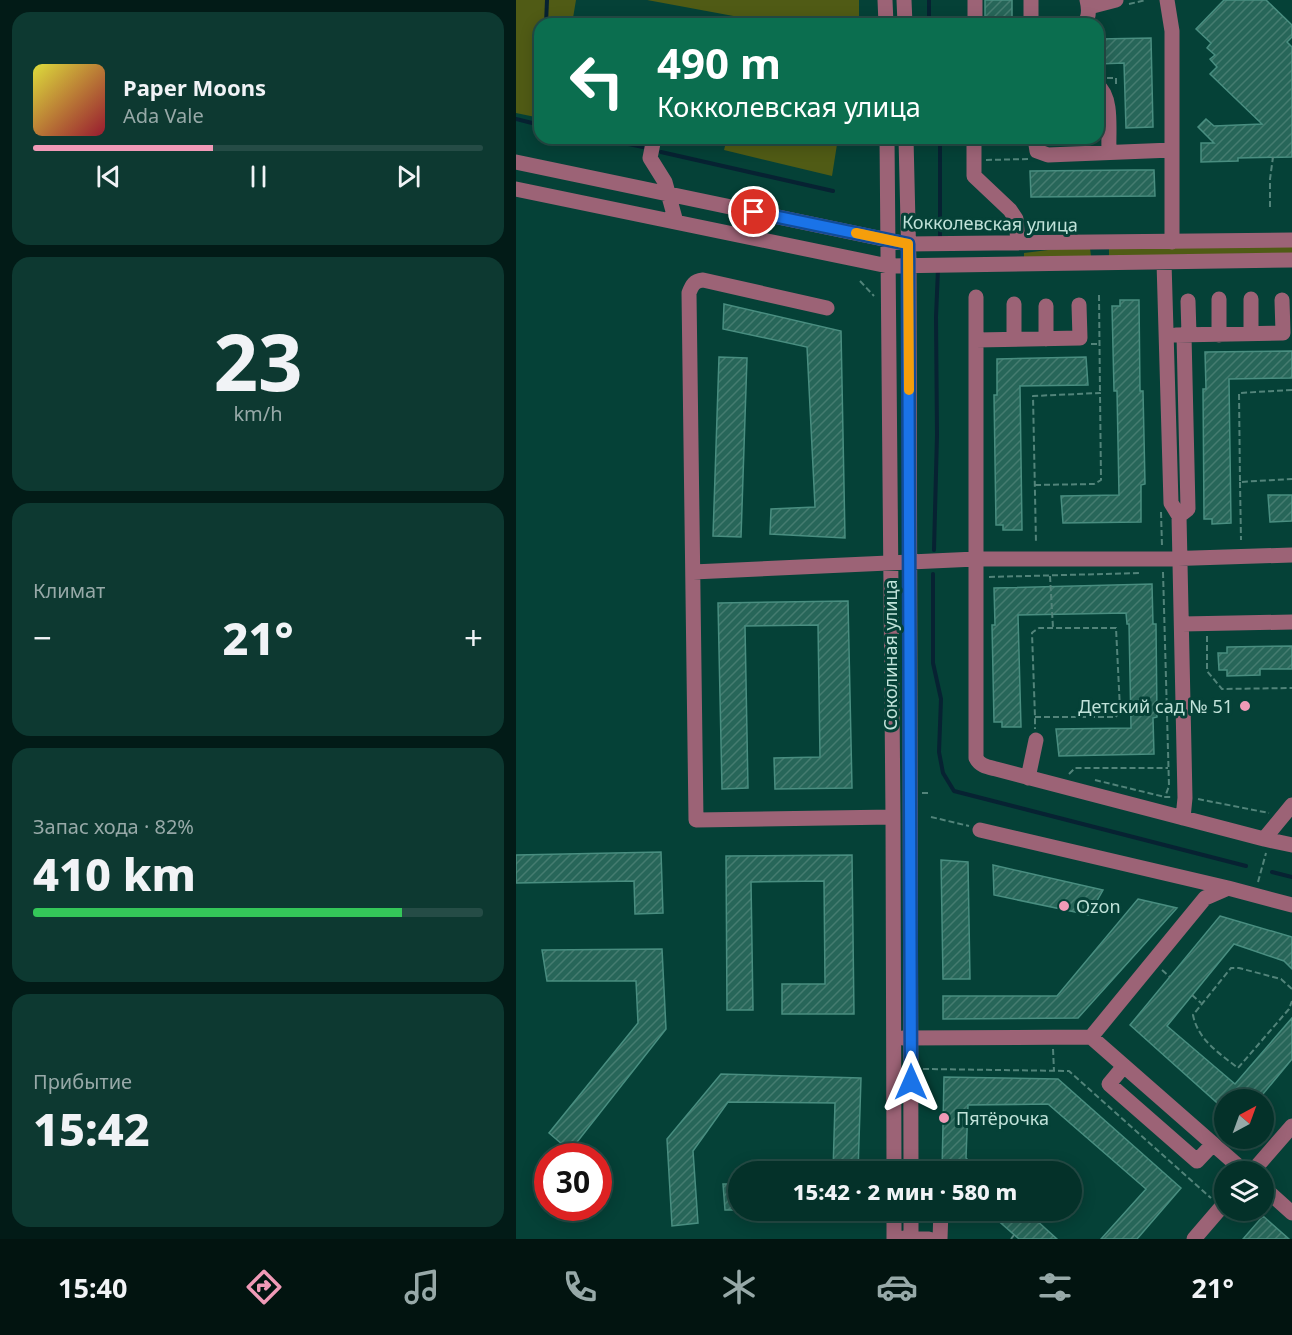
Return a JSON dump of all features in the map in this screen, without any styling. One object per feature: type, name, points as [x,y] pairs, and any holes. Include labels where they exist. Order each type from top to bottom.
[{"type":"street","points":[[885,0],[886,18]]},
{"type":"street","points":[[904,0],[905,18]]},
{"type":"street","points":[[975,0],[975,18]]},
{"type":"street","points":[[1031,0],[1031,18]]},
{"type":"street","points":[[1088,3],[1116,0]]},
{"type":"street","points":[[1167,0],[1172,31],[1172,242]]},
{"type":"street","points":[[1104,91],[1107,101],[1109,152]]},
{"type":"street","points":[[653,144],[650,158],[665,182],[676,222]]},
{"type":"street","name":"Соколиная улица","points":[[886,144],[894,1161]]},
{"type":"street","name":"Соколиная улица","points":[[906,144],[909,265],[911,1161]]},
{"type":"street","points":[[974,144],[974,176],[1010,210],[1016,219],[1018,243]]},
{"type":"street","points":[[1036,144],[1048,155],[1172,150]]},
{"type":"street","name":"Кокколевская улица","points":[[516,162],[908,244],[1292,240]]},
{"type":"street","points":[[516,189],[888,266],[1292,260]]},
{"type":"street","points":[[1099,243],[1100,263]]},
{"type":"street","points":[[1164,262],[1171,503],[1179,516],[1184,818]]},
{"type":"street","points":[[827,308],[703,280],[696,280],[689,293],[696,820],[893,817]]},
{"type":"street","points":[[976,297],[976,559],[978,578],[976,758],[981,765],[1292,845]]},
{"type":"street","points":[[1219,298],[1219,334]]},
{"type":"street","points":[[1251,299],[1251,334]]},
{"type":"street","points":[[1167,336],[1283,333],[1282,300]]},
{"type":"street","points":[[1179,516],[1188,509],[1186,335],[1188,301]]},
{"type":"street","points":[[1014,304],[1014,339]]},
{"type":"street","points":[[976,340],[1080,338],[1079,304]]},
{"type":"street","points":[[1046,306],[1046,339]]},
{"type":"street","points":[[693,572],[976,559],[1152,559],[1179,565],[1292,555]]},
{"type":"street","points":[[1182,624],[1292,622]]},
{"type":"street","points":[[1029,777],[1036,740]]},
{"type":"street","points":[[1267,839],[1292,805]]},
{"type":"street","points":[[980,830],[1292,905]]},
{"type":"street","points":[[1091,1037],[1205,898],[1228,888]]},
{"type":"street","points":[[894,1038],[1091,1037],[1233,1161]]},
{"type":"street","points":[[1124,1066],[1109,1084],[1188,1154],[1197,1161],[1213,1143]]},
{"type":"street","points":[[1262,1161],[1292,1126]]},
{"type":"street","points":[[1274,1197],[1292,1213]]},
{"type":"street","points":[[1194,1239],[1214,1207]]},
{"type":"street","points":[[894,1221],[894,1239],[929,1239]]},
{"type":"street","points":[[911,1221],[911,1238]]},
{"type":"street","points":[[940,1239],[941,1221]]},
{"type":"path","points":[[974,160],[1028,159],[1036,144]]},
{"type":"path","points":[[1270,207],[1273,157]]},
{"type":"path","points":[[860,281],[876,297]]},
{"type":"path","points":[[1035,485],[1094,484],[1101,480],[1099,295]]},
{"type":"path","points":[[1088,344],[1099,344]]},
{"type":"path","points":[[1241,540],[1239,393],[1292,390]]},
{"type":"path","points":[[1036,543],[1033,396],[1100,393]]},
{"type":"path","points":[[1240,482],[1292,479]]},
{"type":"path","points":[[1163,573],[1179,565]]},
{"type":"path","points":[[978,578],[1141,573]]},
{"type":"path","points":[[1050,576],[1053,628]]},
{"type":"path","points":[[1207,624],[1207,671],[1222,689],[1292,688]]},
{"type":"path","points":[[1035,717],[1116,717],[1119,714],[1116,628],[1039,628],[1032,633],[1035,717],[1036,740]]},
{"type":"path","points":[[1069,774],[1075,768],[1168,768]]},
{"type":"path","points":[[919,793],[931,793]]},
{"type":"path","points":[[931,817],[980,830]]},
{"type":"path","points":[[1254,896],[1267,839]]},
{"type":"path","points":[[1292,989],[1281,979],[1231,968],[1192,1016],[1204,1040],[1238,1068],[1289,1010],[1292,1001]]},
{"type":"path","points":[[1192,995],[1201,1003]]},
{"type":"path","points":[[1053,1038],[1054,1071]]},
{"type":"path","points":[[923,1069],[1069,1071],[1214,1198]]},
{"type":"path","points":[[1011,1239],[1014,1235]]},
{"type":"green space","points":[[516,0],[576,0],[573,18],[534,18],[534,117],[516,113]]},
{"type":"green space","points":[[647,0],[859,0],[859,18],[744,18]]},
{"type":"green space","points":[[726,144],[837,144],[832,176],[724,150]]},
{"type":"green space","points":[[1292,245],[1292,253],[1109,256],[1109,248]]},
{"type":"green space","points":[[1090,248],[1091,256],[1024,257],[1024,253]]},
{"type":"building","points":[[985,0],[1012,0],[1012,18],[985,18]]},
{"type":"building","points":[[1224,0],[1266,0],[1292,25],[1292,37],[1287,42],[1292,47],[1292,157],[1238,158],[1238,161],[1201,162],[1201,143],[1214,143],[1198,127],[1206,119],[1214,126],[1262,124],[1210,74],[1217,67],[1210,59],[1215,55],[1207,48],[1211,43],[1196,29]]},
{"type":"building","points":[[1151,38],[1153,127],[1126,128],[1124,63],[1104,64],[1104,39]]},
{"type":"building","points":[[1154,170],[1155,196],[1031,197],[1030,171]]},
{"type":"building","points":[[1120,300],[1139,300],[1140,391],[1143,391],[1145,484],[1141,485],[1141,522],[1063,523],[1061,496],[1119,495],[1117,391],[1114,391],[1112,306],[1120,306]]},
{"type":"building","points":[[724,304],[841,331],[845,538],[770,534],[771,509],[815,507],[807,347],[723,329]]},
{"type":"building","points":[[1292,351],[1292,378],[1229,379],[1231,523],[1212,524],[1212,519],[1204,519],[1205,352]]},
{"type":"building","points":[[719,357],[747,358],[741,537],[713,536]]},
{"type":"building","points":[[1086,357],[1088,385],[1020,386],[1022,530],[1003,530],[1003,525],[996,525],[994,395],[997,395],[997,359]]},
{"type":"building","points":[[1268,495],[1292,495],[1292,521],[1270,522]]},
{"type":"building","points":[[1152,584],[1153,624],[1156,624],[1157,717],[1153,718],[1154,754],[1059,756],[1056,729],[1131,728],[1129,624],[1127,624],[1126,613],[1018,615],[1021,727],[1002,727],[1002,722],[994,722],[992,625],[995,625],[994,588]]},
{"type":"building","points":[[848,601],[852,788],[775,789],[774,758],[820,757],[818,625],[745,626],[748,788],[722,789],[718,603]]},
{"type":"building","points":[[1292,646],[1292,669],[1260,669],[1260,675],[1227,676],[1227,670],[1219,670],[1218,653],[1227,653],[1227,647]]},
{"type":"building","points":[[661,852],[663,913],[635,914],[634,881],[516,883],[516,855]]},
{"type":"building","points":[[852,855],[854,1014],[782,1014],[782,984],[825,984],[824,881],[751,882],[753,1010],[727,1010],[726,856]]},
{"type":"building","points":[[941,860],[968,862],[970,979],[943,979]]},
{"type":"building","points":[[993,865],[1103,890],[1089,915],[994,895]]},
{"type":"building","points":[[1138,899],[1177,908],[1078,1018],[943,1019],[943,996],[1057,996]]},
{"type":"building","points":[[1220,916],[1292,937],[1292,969],[1284,961],[1234,944],[1167,1026],[1235,1084],[1292,1018],[1292,1059],[1267,1089],[1214,1089],[1214,1100],[1130,1025]]},
{"type":"building","points":[[662,949],[666,1029],[576,1143],[561,1143],[549,1133],[638,1023],[636,981],[547,981],[542,950]]},
{"type":"building","points":[[721,1074],[861,1078],[858,1161],[833,1161],[835,1103],[728,1102],[693,1151],[698,1223],[672,1226],[667,1139]]},
{"type":"building","points":[[944,1077],[1058,1079],[1181,1188],[1137,1239],[1101,1239],[1146,1189],[1048,1104],[968,1105],[966,1158],[969,1161],[942,1161]]},
{"type":"building","points":[[723,1184],[728,1184],[728,1210],[725,1210]]},
{"type":"building","points":[[999,1221],[1037,1221],[1057,1239],[1019,1239]]},
{"type":"building","points":[[1259,1221],[1269,1221],[1289,1239],[1243,1239]]},
{"type":"waterway","points":[[546,18],[547,0]]},
{"type":"waterway","points":[[929,0],[929,18]]},
{"type":"waterway","points":[[516,119],[534,124]]},
{"type":"waterway","points":[[629,144],[643,147]]},
{"type":"waterway","points":[[940,144],[940,240]]},
{"type":"waterway","points":[[661,152],[833,191]]},
{"type":"waterway","points":[[934,550],[938,269]]},
{"type":"waterway","points":[[933,574],[933,663],[941,699],[939,752],[943,773],[954,791],[1246,866]]},
{"type":"waterway","points":[[1272,872],[1292,877]]},
{"type":"slow traffic","points":[[856,233],[908,244],[909,390]]},
{"type":"place","name":"Детский сад № 51","points":[[1245,706]]},
{"type":"place","name":"Ozon","points":[[1064,906]]},
{"type":"place","name":"Пятёрочка","points":[[944,1118]]},
{"type":"route","points":[[754,212],[908,244],[911,1082]]}]
